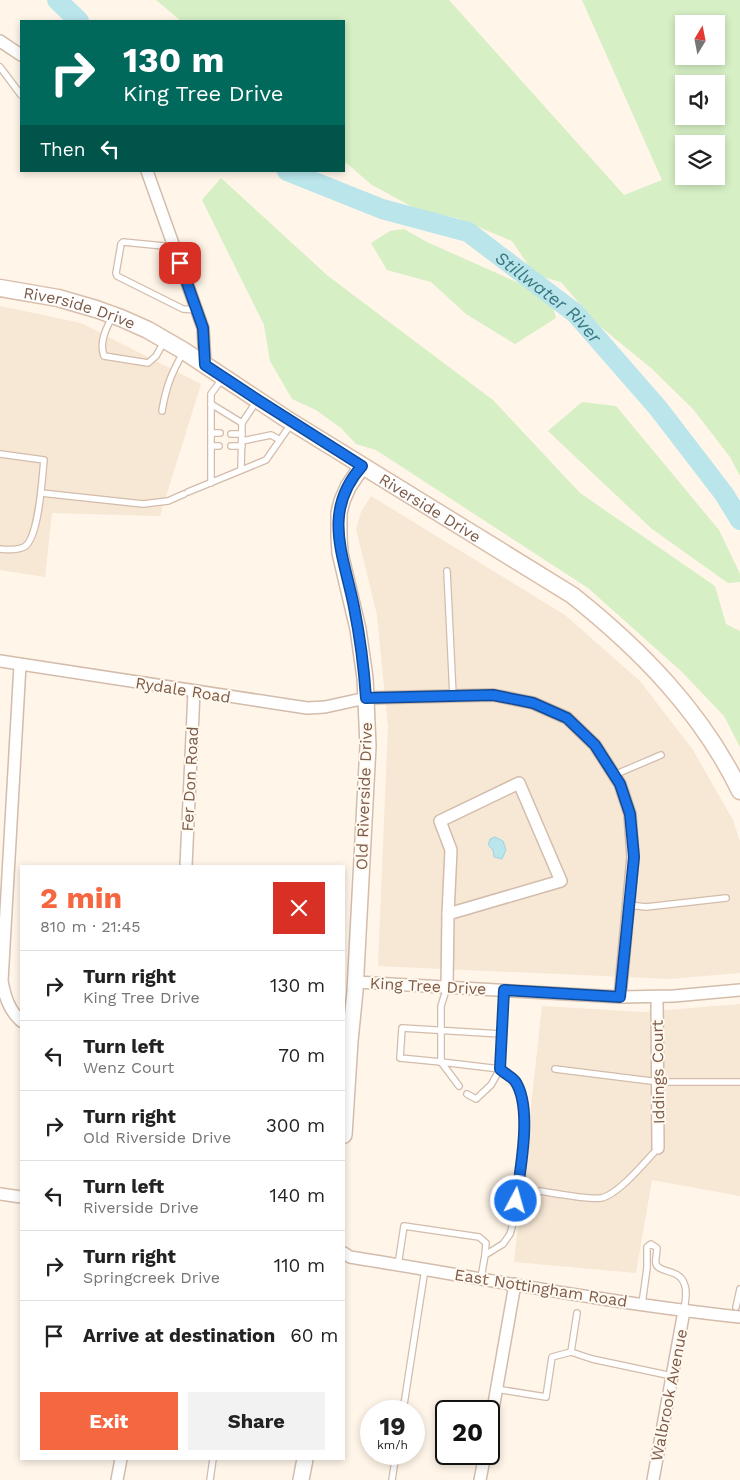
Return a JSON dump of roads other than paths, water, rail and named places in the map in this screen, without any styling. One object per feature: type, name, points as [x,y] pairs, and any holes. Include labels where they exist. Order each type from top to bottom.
[{"type":"main road","name":"Riverside Drive","points":[[0,288],[58,298],[113,315],[165,340],[362,466],[572,595],[642,656],[680,698],[708,737],[740,791]]},
{"type":"street","points":[[0,41],[20,53]]},
{"type":"street","points":[[147,172],[203,328],[205,365]]},
{"type":"street","name":"Old Riverside Drive","points":[[345,1119],[356,982],[368,746],[366,698],[358,629],[340,553],[339,513],[348,487],[362,466]]},
{"type":"street","name":"Rydale Road","points":[[0,661],[306,708],[325,707],[366,698],[493,695],[533,703],[567,718],[595,745],[620,784],[630,814],[634,857],[620,997]]},
{"type":"street","points":[[20,665],[2,981],[7,1002],[20,1020]]},
{"type":"street","name":"Fer Don Road","points":[[186,865],[194,692]]},
{"type":"street","points":[[447,987],[448,914],[451,850],[440,821],[519,783],[560,881],[448,914]]},
{"type":"street","name":"King Tree Drive","points":[[356,982],[620,997],[657,997],[740,990]]},
{"type":"street","name":"Iddings Court","points":[[657,997],[658,1148]]},
{"type":"street","points":[[0,1194],[20,1197]]},
{"type":"street","name":"East Nottingham Road","points":[[345,1254],[350,1257],[684,1311],[738,1312]]},
{"type":"street","points":[[494,1400],[515,1284]]},
{"type":"street","name":"Walbrook Avenue","points":[[653,1480],[684,1311]]},
{"type":"street","points":[[117,1480],[121,1460]]},
{"type":"street","points":[[301,1480],[304,1460]]},
{"type":"street","points":[[480,1480],[483,1465]]},
{"type":"lane","points":[[0,67],[20,94]]},
{"type":"lane","points":[[174,247],[123,242],[121,244],[117,276],[183,309],[196,310]]},
{"type":"lane","points":[[113,315],[104,332],[101,349],[104,356],[148,363],[156,356],[165,340]]},
{"type":"lane","points":[[162,411],[170,374],[184,351]]},
{"type":"lane","points":[[211,483],[211,394],[223,377]]},
{"type":"lane","points":[[241,470],[242,423],[258,400]]},
{"type":"lane","points":[[211,404],[242,423]]},
{"type":"lane","points":[[41,493],[143,504],[168,501],[266,460],[292,422]]},
{"type":"lane","points":[[211,433],[220,433]]},
{"type":"lane","points":[[231,434],[242,440]]},
{"type":"lane","points":[[231,446],[242,440],[271,435],[280,440]]},
{"type":"lane","points":[[211,446],[219,446]]},
{"type":"lane","points":[[0,454],[44,460],[41,493],[33,537],[24,547],[0,549]]},
{"type":"lane","points":[[447,571],[453,696]]},
{"type":"lane","points":[[614,775],[661,755]]},
{"type":"lane","points":[[629,904],[646,907],[726,898]]},
{"type":"lane","points":[[447,987],[441,1006],[441,1062],[459,1086]]},
{"type":"lane","points":[[467,1094],[476,1099],[492,1086],[500,1069],[504,990]]},
{"type":"lane","points":[[485,1255],[503,1244],[510,1234],[515,1218],[525,1117],[523,1099],[515,1081],[500,1069],[400,1058],[402,1028],[501,1034]]},
{"type":"lane","points":[[555,1069],[659,1082],[740,1082]]},
{"type":"lane","points":[[540,1191],[599,1199],[609,1196],[638,1171],[658,1148]]},
{"type":"lane","points":[[398,1265],[404,1226],[479,1237],[486,1244],[482,1278]]},
{"type":"lane","points":[[642,1304],[647,1268],[646,1253],[647,1247],[650,1244],[657,1248],[656,1264],[659,1268],[676,1273],[685,1284],[684,1311]]},
{"type":"lane","points":[[405,1400],[426,1269]]},
{"type":"lane","points":[[738,1312],[740,1289]]},
{"type":"lane","points":[[571,1352],[577,1313]]},
{"type":"lane","points":[[496,1389],[546,1397],[552,1357],[571,1352],[592,1359],[672,1376]]},
{"type":"lane","points":[[210,1480],[213,1460]]},
{"type":"lane","points":[[392,1480],[394,1465]]},
{"type":"water","points":[[495,837],[503,841],[506,850],[502,859],[494,857],[493,850],[488,845],[490,839]]},
{"type":"waterway","name":"Stillwater River","points":[[57,0],[78,20]]},
{"type":"waterway","name":"Stillwater River","points":[[290,172],[382,209],[468,232],[575,313],[658,408],[724,494],[740,520]]}]
